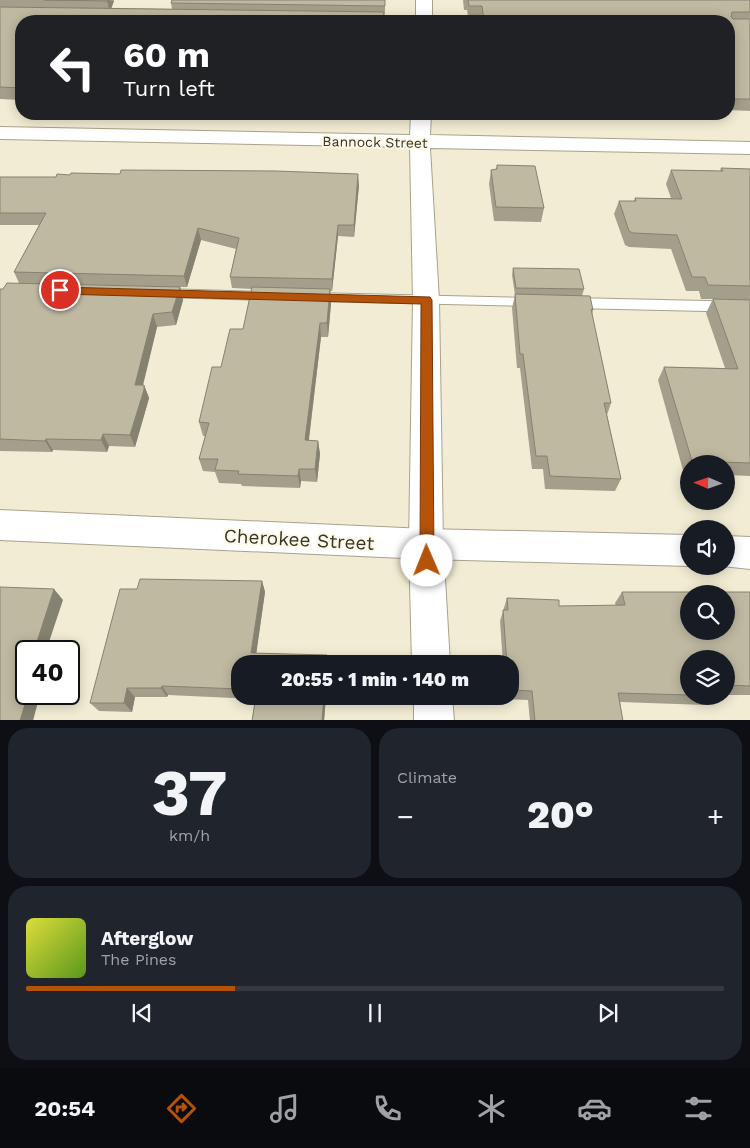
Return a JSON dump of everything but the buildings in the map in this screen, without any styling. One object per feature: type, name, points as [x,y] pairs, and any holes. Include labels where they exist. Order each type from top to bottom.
[{"type":"street","points":[[424,0],[424,15]]},
{"type":"street","points":[[421,120],[426,300],[426,544],[432,655]]},
{"type":"street","name":"Bannock Street","points":[[0,134],[750,148]]},
{"type":"street","name":"Cherokee Street","points":[[0,525],[426,544],[680,551]]},
{"type":"street","points":[[735,552],[750,553]]},
{"type":"street","points":[[433,705],[434,720]]},
{"type":"lane","points":[[149,293],[278,296]]},
{"type":"lane","points":[[298,297],[750,307]]},
{"type":"route","points":[[60,290],[426,300],[427,561]]}]
